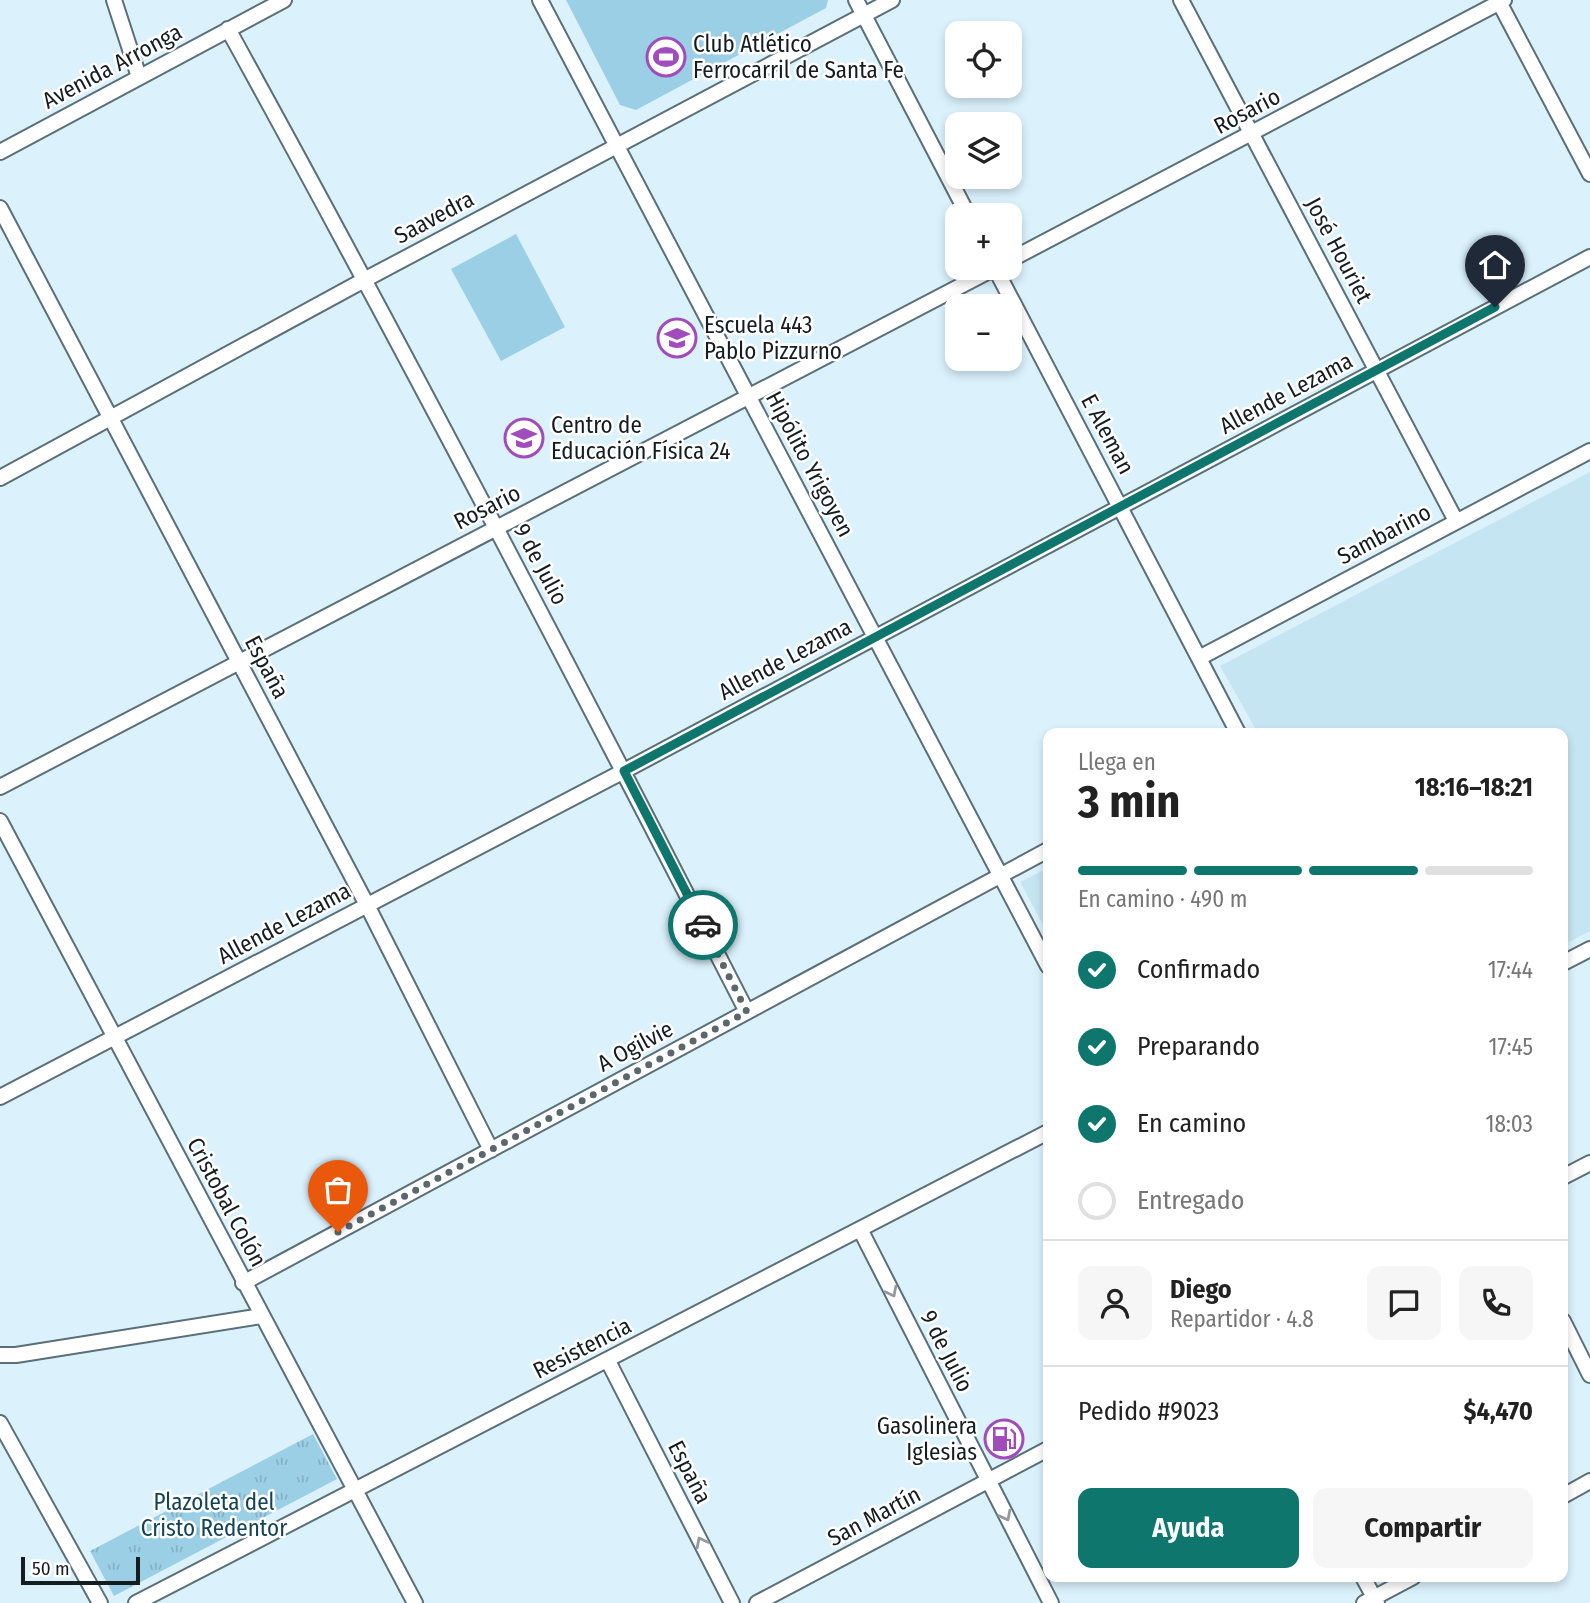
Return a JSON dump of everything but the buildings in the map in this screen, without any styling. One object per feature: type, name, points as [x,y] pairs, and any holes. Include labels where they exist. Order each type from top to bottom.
[{"type":"street","points":[[114,0],[139,77]]},
{"type":"street","name":"Avenida Arronga","points":[[0,152],[284,0]]},
{"type":"street","name":"Hipólito Yrigoyen","points":[[540,0],[1043,957]]},
{"type":"street","points":[[856,0],[962,203]]},
{"type":"street","name":"Saavedra","points":[[0,478],[366,279],[892,0]]},
{"type":"street","name":"José Houriet","points":[[1181,0],[1456,521]]},
{"type":"street","points":[[1501,1],[1590,174]]},
{"type":"street","name":"Rosario","points":[[1022,254],[1501,1]]},
{"type":"street","name":"9 de Julio","points":[[228,29],[366,279],[497,527],[747,1012]]},
{"type":"street","name":"España","points":[[0,208],[367,905],[491,1150]]},
{"type":"street","name":"Allende Lezama","points":[[0,1097],[624,771],[1590,257]]},
{"type":"street","name":"Rosario","points":[[0,787],[972,280]]},
{"type":"street","name":"E Aleman","points":[[1001,280],[1235,728]]},
{"type":"street","name":"Sambarino","points":[[1199,658],[1590,451]]},
{"type":"street","name":"Cristobal Colón","points":[[0,821],[415,1603]]},
{"type":"street","name":"A Ogilvie","points":[[243,1283],[1043,853]]},
{"type":"street","points":[[1568,960],[1590,949]]},
{"type":"street","name":"Resistencia","points":[[136,1603],[1043,1135]]},
{"type":"street","points":[[1568,1174],[1590,1163]]},
{"type":"street","name":"9 de Julio","points":[[860,1231],[1051,1603]]},
{"type":"street","points":[[0,1355],[16,1355],[261,1316]]},
{"type":"street","points":[[1568,1331],[1590,1375]]},
{"type":"street","name":"España","points":[[608,1361],[732,1603]]},
{"type":"street","points":[[0,1423],[100,1603]]},
{"type":"street","name":"San Martín","points":[[757,1603],[1043,1452]]},
{"type":"street","points":[[1568,1493],[1590,1481]]},
{"type":"street","points":[[1365,1582],[1371,1601],[1404,1582]]},
{"type":"shaded area","points":[[1590,472],[1590,931],[1568,942],[1568,728],[1255,728],[1220,666]]},
{"type":"shaded area","points":[[1043,870],[1043,925],[1020,882]]},
{"type":"green space","name":"Club Atlético Ferrocarril de Santa Fe","points":[[566,0],[828,0],[826,8],[636,110],[620,105]]},
{"type":"green space","points":[[516,234],[565,327],[501,361],[451,269]]},
{"type":"green space","name":"Plazoleta del Cristo Redentor","points":[[313,1434],[337,1479],[114,1596],[90,1551]]},
{"type":"way so far","points":[[338,1232],[747,1012],[703,925]]},
{"type":"place","name":"Club Atlético Ferrocarril de Santa Fe","points":[[666,57]]},
{"type":"place","name":"Escuela 443 Pablo Pizzurno","points":[[677,338]]},
{"type":"place","name":"Centro de Educación Física 24","points":[[524,438]]},
{"type":"place","name":"Gasolinera Iglesias","points":[[1004,1439]]},
{"type":"route","points":[[703,925],[624,771],[1495,307]]}]
